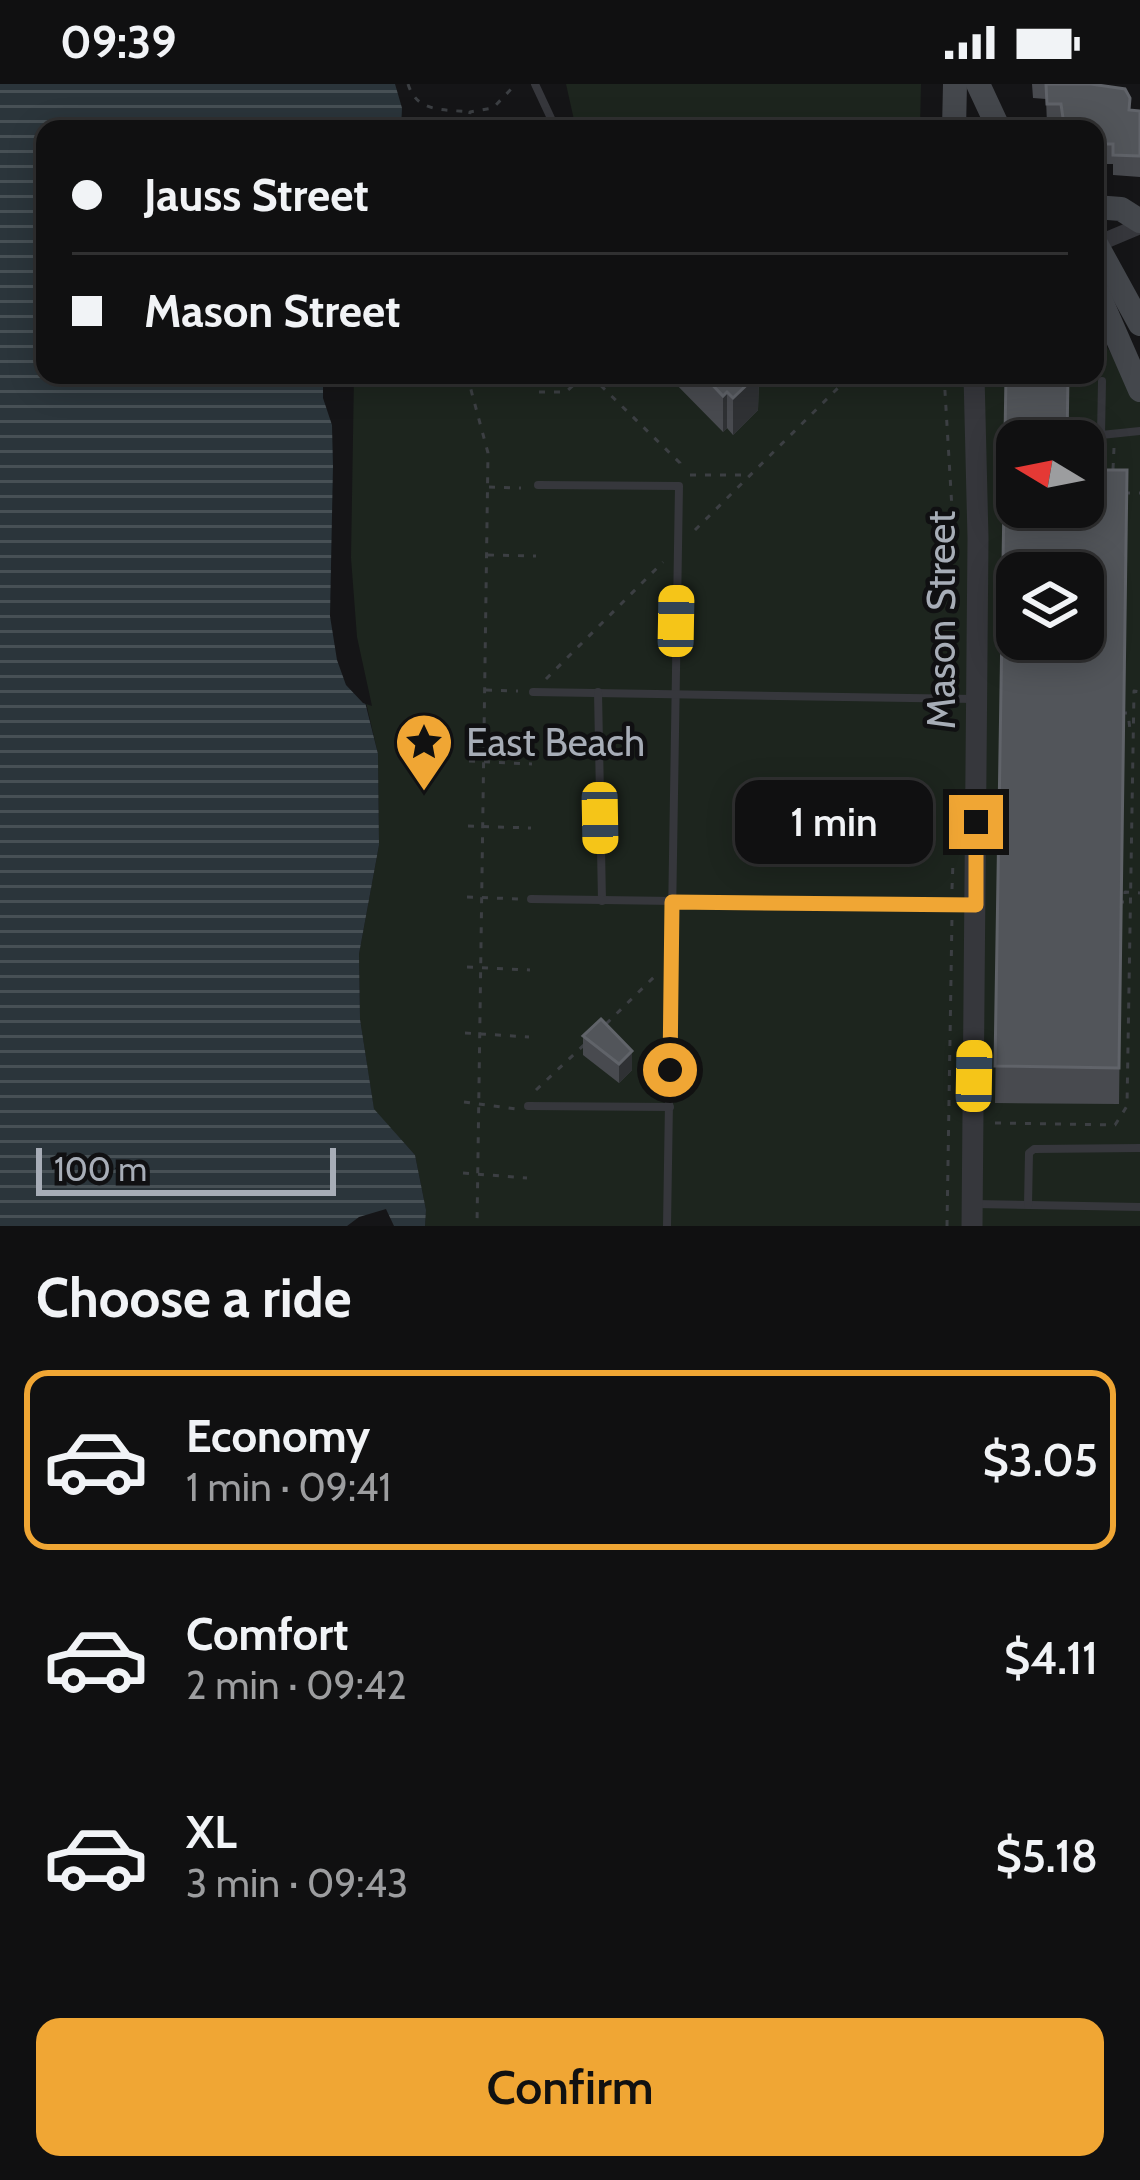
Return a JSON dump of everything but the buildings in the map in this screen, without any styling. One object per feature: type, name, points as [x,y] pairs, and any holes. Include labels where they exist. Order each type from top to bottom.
[{"type":"main road","points":[[954,120],[955,84]]},
{"type":"main road","points":[[978,84],[995,120]]},
{"type":"main road","points":[[1104,208],[1121,209],[1140,223]]},
{"type":"main road","points":[[1104,258],[1140,324]]},
{"type":"main road","points":[[1104,307],[1140,390]]},
{"type":"street","points":[[1104,239],[1140,223]]},
{"type":"street","name":"Mason Street","points":[[972,1215],[974,384]]},
{"type":"lane","points":[[535,84],[552,120]]},
{"type":"lane","points":[[1102,384],[1101,435],[1140,431]]},
{"type":"lane","points":[[538,485],[679,486],[667,1226]]},
{"type":"lane","points":[[533,692],[976,698]]},
{"type":"lane","points":[[598,692],[602,901]]},
{"type":"lane","points":[[531,899],[976,905]]},
{"type":"lane","points":[[528,1106],[670,1107]]},
{"type":"lane","points":[[1028,1205],[1029,1153],[1034,1149],[1140,1148]]},
{"type":"lane","points":[[972,1215],[1028,1205],[1140,1208]]},
{"type":"path","points":[[408,84],[413,100],[422,106],[470,112],[494,108],[516,84]]},
{"type":"path","points":[[469,120],[470,112]]},
{"type":"path","points":[[469,384],[488,453],[478,1226]]},
{"type":"path","points":[[539,392],[566,392],[576,384]]},
{"type":"path","points":[[596,384],[680,464],[679,486]]},
{"type":"path","points":[[945,384],[956,567]]},
{"type":"path","points":[[1113,475],[1114,435]]},
{"type":"path","points":[[487,487],[524,488]]},
{"type":"path","points":[[1112,493],[1140,494]]},
{"type":"path","points":[[487,555],[536,556]]},
{"type":"path","points":[[485,690],[533,692]]},
{"type":"path","points":[[986,1123],[1114,1125],[1127,1106],[1134,692],[1140,692]]},
{"type":"path","points":[[1116,713],[1128,713],[1128,730],[1133,730]]},
{"type":"path","points":[[1133,756],[1140,757]]},
{"type":"path","points":[[469,761],[532,764]]},
{"type":"path","points":[[468,826],[531,828]]},
{"type":"path","points":[[1132,836],[1140,836]]},
{"type":"path","points":[[1132,848],[1140,849]]},
{"type":"path","points":[[947,1226],[953,859]]},
{"type":"path","points":[[1131,864],[1140,864]]},
{"type":"path","points":[[1131,878],[1140,878]]},
{"type":"path","points":[[1112,902],[1125,902],[1125,892],[1140,893]]},
{"type":"path","points":[[467,896],[531,899]]},
{"type":"path","points":[[1107,910],[1130,910]]},
{"type":"path","points":[[604,1025],[672,960]]},
{"type":"path","points":[[467,967],[530,970]]},
{"type":"path","points":[[465,1033],[529,1037]]},
{"type":"path","points":[[553,1074],[587,1042]]},
{"type":"path","points":[[464,1102],[515,1109]]},
{"type":"path","points":[[464,1173],[527,1178]]},
{"type":"shaded area","points":[[0,84],[395,84],[401,120],[36,120],[36,384],[348,384],[345,558],[361,686],[378,754],[379,845],[359,954],[360,1019],[374,1109],[415,1155],[425,1226],[394,1226],[386,1209],[347,1226],[0,1226]]},
{"type":"shaded area","points":[[566,84],[921,84],[920,120],[574,120]]},
{"type":"shaded area","points":[[1104,342],[1140,399],[1140,1226],[425,1226],[415,1155],[374,1110],[360,1019],[359,954],[379,845],[378,754],[351,638],[348,384],[1104,384]]},
{"type":"pier","points":[[323,384],[354,384],[351,558],[357,637],[372,706],[346,685],[330,616],[332,425]]},
{"type":"place","name":"East Beach","points":[[424,793]]},
{"type":"route","points":[[670,1070],[672,902],[976,905],[976,822]]}]
